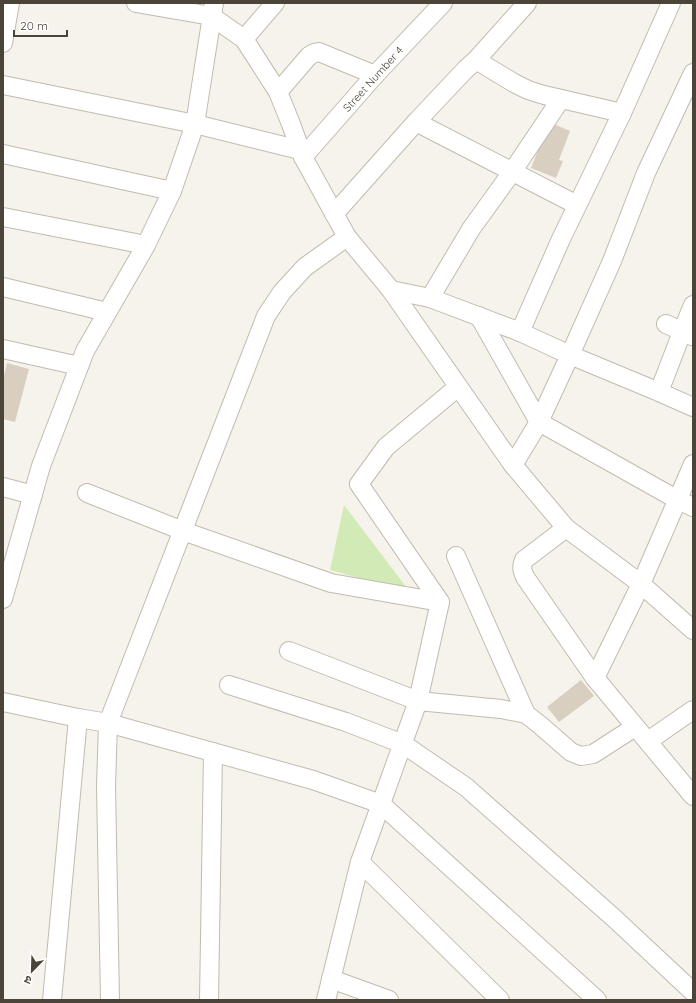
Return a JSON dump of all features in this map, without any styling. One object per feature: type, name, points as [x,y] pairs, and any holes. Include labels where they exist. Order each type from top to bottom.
[{"type":"street","points":[[3,43],[10,3]]},
{"type":"street","points":[[136,3],[212,10],[244,39],[278,92],[302,153],[347,237],[391,290],[512,465],[566,528],[641,584],[693,630]]},
{"type":"street","points":[[244,39],[275,3]]},
{"type":"street","name":"Street Number 4","points":[[302,153],[443,3]]},
{"type":"street","points":[[334,214],[416,122],[476,60],[527,3]]},
{"type":"street","points":[[520,332],[560,239],[622,113],[671,3]]},
{"type":"street","points":[[3,599],[41,466],[85,351],[146,245],[172,191],[195,124],[212,10]]},
{"type":"street","points":[[278,92],[309,56],[319,52],[375,75]]},
{"type":"street","points":[[476,60],[528,90],[622,113]]},
{"type":"street","points":[[512,465],[538,422],[570,355],[612,261],[646,173],[693,73]]},
{"type":"street","points":[[3,85],[195,124],[302,153]]},
{"type":"street","points":[[430,298],[472,229],[561,99]]},
{"type":"street","points":[[416,122],[577,205]]},
{"type":"street","points":[[3,154],[172,191]]},
{"type":"street","points":[[3,216],[146,245]]},
{"type":"street","points":[[110,1000],[106,786],[108,723],[266,316],[282,292],[305,267],[347,237]]},
{"type":"street","points":[[3,287],[107,312]]},
{"type":"street","points":[[391,290],[430,298],[479,316],[520,332],[570,355],[693,407]]},
{"type":"street","points":[[659,392],[680,331],[693,305]]},
{"type":"street","points":[[479,316],[538,422],[685,503]]},
{"type":"street","points":[[3,349],[79,366]]},
{"type":"street","points":[[326,1000],[360,862],[418,701],[440,602],[359,484],[386,448],[458,387]]},
{"type":"street","points":[[595,678],[641,584],[685,503],[693,464]]},
{"type":"street","points":[[3,487],[33,495]]},
{"type":"street","points":[[87,493],[183,531],[331,583],[440,602]]},
{"type":"street","points":[[566,528],[524,560],[522,571],[595,678],[693,796]]},
{"type":"street","points":[[456,556],[526,714]]},
{"type":"street","points":[[289,651],[418,701],[501,709],[526,714],[571,752],[581,756],[593,754],[635,727]]},
{"type":"street","points":[[229,685],[346,722],[403,744],[466,787],[615,919],[693,992]]},
{"type":"street","points":[[3,702],[108,723],[313,780],[381,804],[597,1000]]},
{"type":"street","points":[[648,741],[693,710]]},
{"type":"street","points":[[52,1000],[78,718]]},
{"type":"street","points":[[209,1000],[213,752]]},
{"type":"street","points":[[360,862],[500,1000]]},
{"type":"street","points":[[331,979],[390,1000]]},
{"type":"green space","points":[[344,505],[410,592],[330,570]]},
{"type":"building","points":[[549,122],[570,131],[559,160],[563,161],[556,178],[531,168]]},
{"type":"building","points":[[7,363],[29,369],[15,422],[3,419],[3,380]]},
{"type":"building","points":[[581,680],[594,696],[559,722],[547,707]]}]
